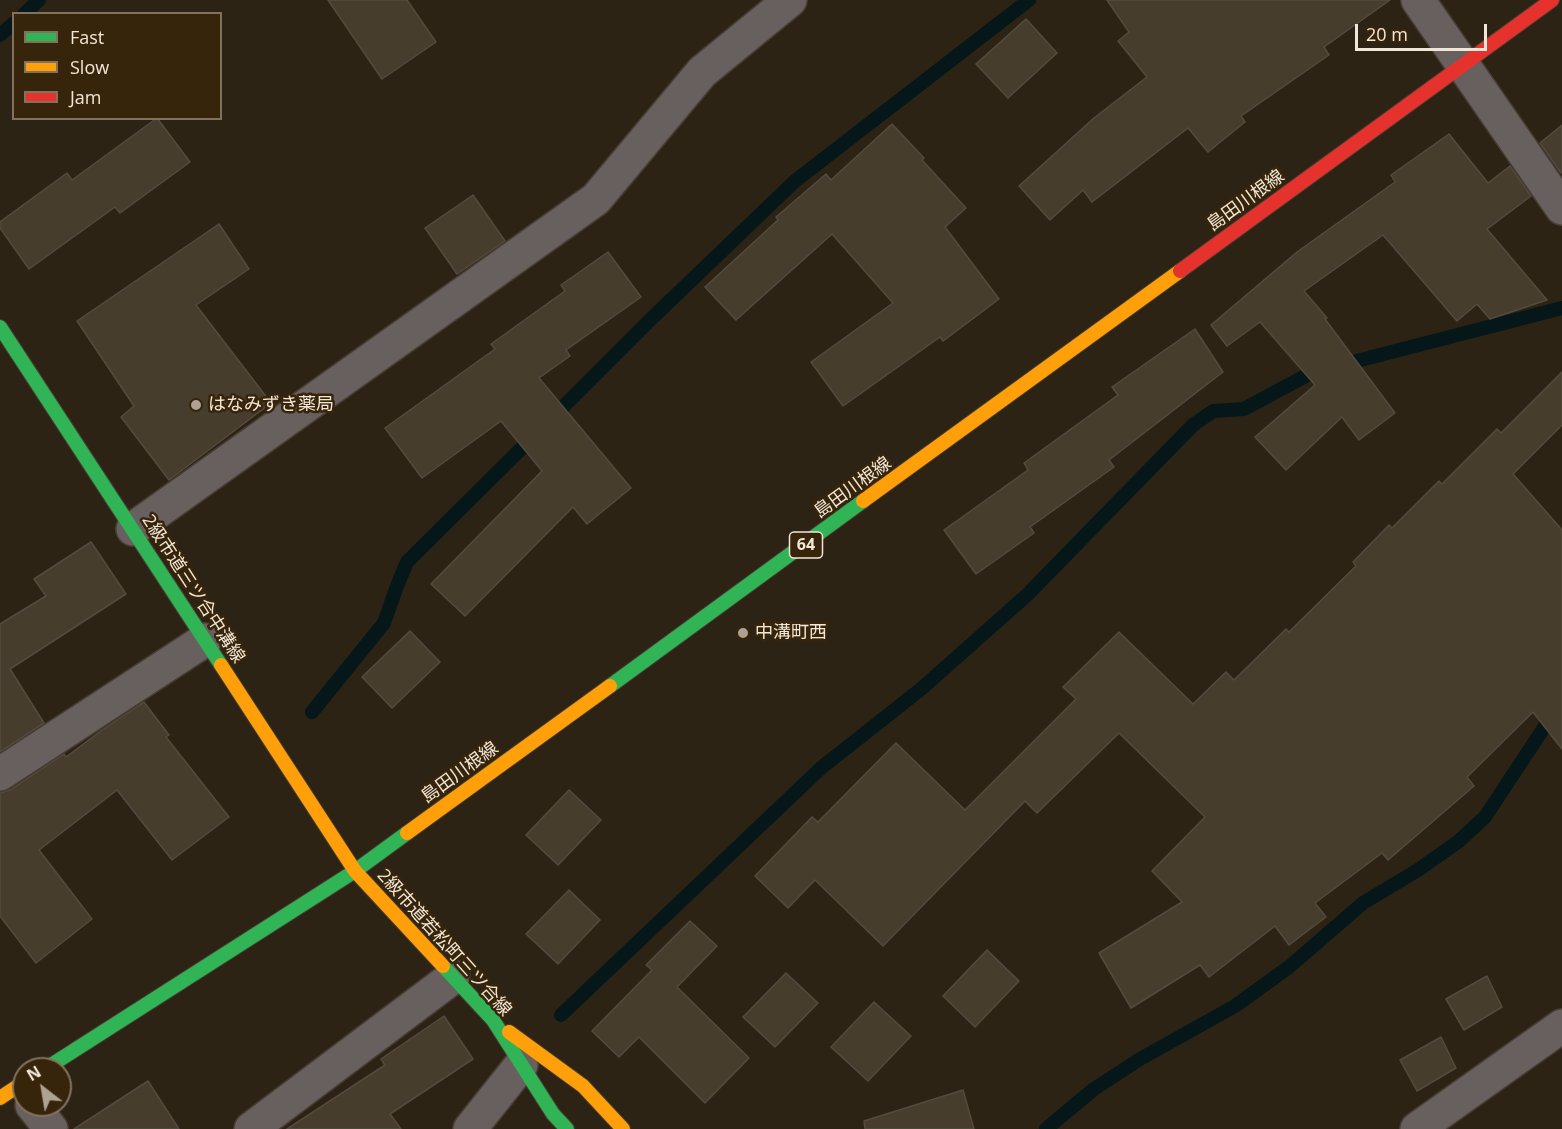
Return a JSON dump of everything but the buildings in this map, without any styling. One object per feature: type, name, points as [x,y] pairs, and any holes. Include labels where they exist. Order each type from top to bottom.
[{"type":"main road","name":"島田川根線","points":[[64,1057],[354,871],[1552,0]]},
{"type":"main road","name":"2級市道三ツ合中溝線","points":[[5,344],[133,529],[354,871]]},
{"type":"main road","name":"2級市道若松町三ツ合線","points":[[354,871],[493,1020],[553,1114],[567,1129]]},
{"type":"main road","points":[[493,1020],[583,1086],[623,1129]]},
{"type":"street","points":[[133,529],[596,199],[702,72],[790,0]]},
{"type":"street","points":[[1418,0],[1562,208]]},
{"type":"street","points":[[0,774],[205,640]]},
{"type":"street","points":[[251,1129],[453,977]]},
{"type":"street","points":[[1417,1129],[1562,1026]]},
{"type":"street","points":[[470,1129],[521,1065]]},
{"type":"street","points":[[40,1117],[51,1129]]},
{"type":"waterway","points":[[26,12],[39,0]]},
{"type":"waterway","points":[[551,419],[795,181],[1029,0]]},
{"type":"waterway","points":[[0,35],[12,25]]},
{"type":"waterway","points":[[1341,365],[1562,308]]},
{"type":"waterway","points":[[561,1015],[821,768],[921,689],[1027,595],[1193,425],[1213,411],[1244,409],[1309,374],[1322,370]]},
{"type":"waterway","points":[[312,712],[384,623],[407,562],[536,434]]},
{"type":"waterway","points":[[1046,1129],[1094,1089],[1140,1059],[1235,1006],[1289,967],[1363,903],[1418,870],[1459,841],[1485,817],[1551,717],[1562,709]]},
{"type":"traffic: fast","points":[[0,327],[221,665]]},
{"type":"traffic: fast","points":[[610,686],[863,501]]},
{"type":"traffic: fast","points":[[64,1057],[355,871],[407,833]]},
{"type":"traffic: fast","points":[[443,966],[493,1020],[553,1114],[567,1129]]},
{"type":"traffic: slow","points":[[863,501],[1180,271]]},
{"type":"traffic: slow","points":[[221,665],[355,871],[443,966]]},
{"type":"traffic: slow","points":[[407,833],[610,686]]},
{"type":"traffic: slow","points":[[509,1032],[583,1086],[623,1129]]},
{"type":"traffic: slow","points":[[0,1098],[12,1090]]},
{"type":"traffic: jam","points":[[1180,271],[1552,0]]},
{"type":"place","name":"はなみずき薬局","points":[[196,405]]},
{"type":"place","name":"中溝町西","points":[[743,633]]}]
